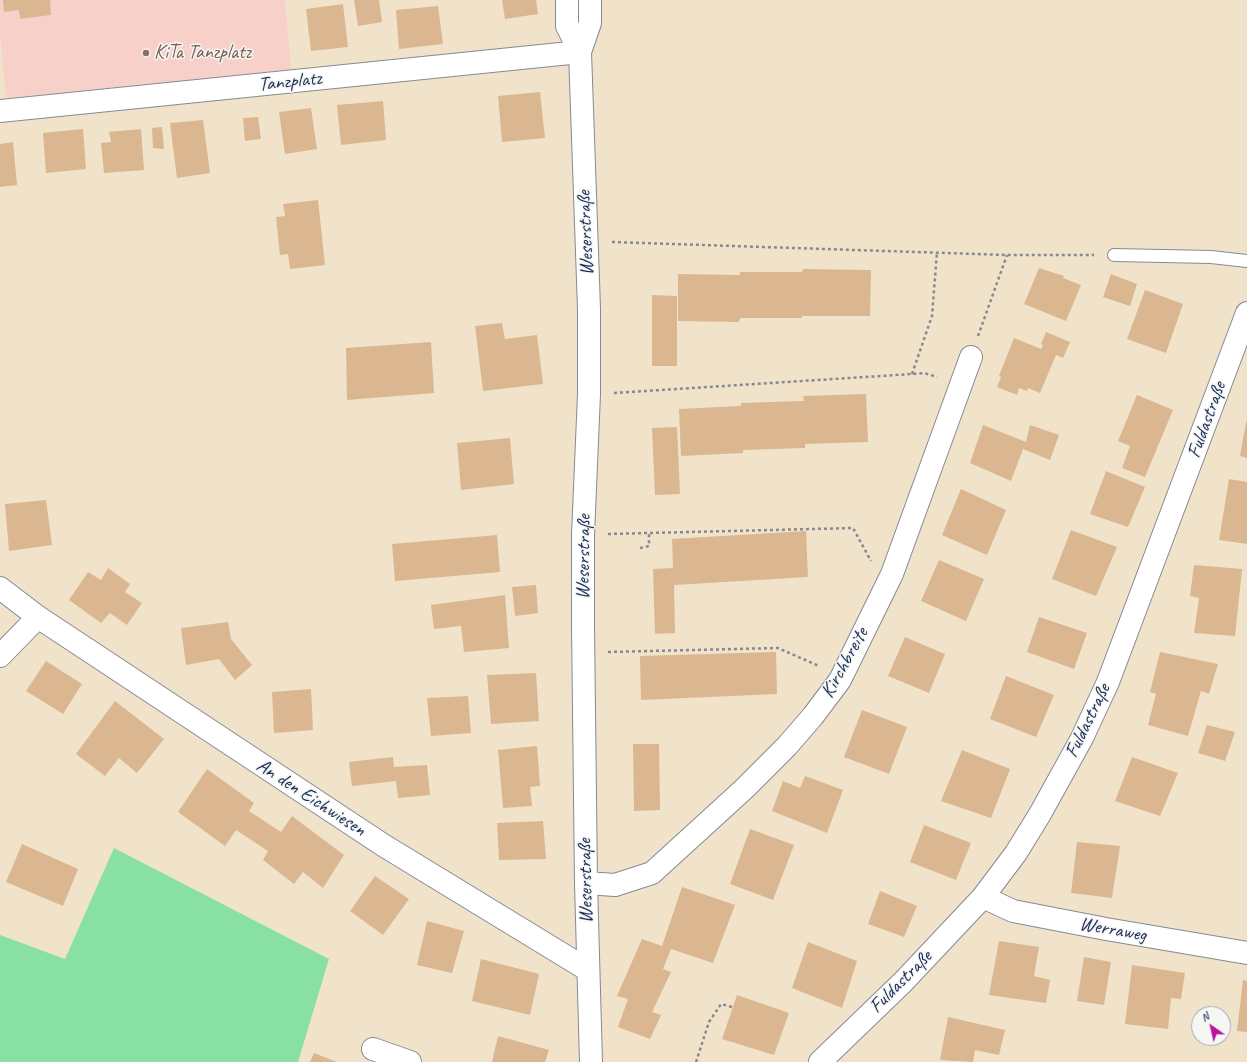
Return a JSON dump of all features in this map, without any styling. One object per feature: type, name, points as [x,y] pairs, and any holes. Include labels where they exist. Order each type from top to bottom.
[{"type":"street","name":"Weserstraße","points":[[567,0],[567,26],[580,52]]},
{"type":"street","name":"Weserstraße","points":[[590,0],[590,23],[580,52],[587,241],[589,394],[583,535],[583,653],[586,884],[591,1062]]},
{"type":"street","name":"Tanzplatz","points":[[0,111],[580,52]]},
{"type":"street","name":"Fuldastraße","points":[[820,1062],[903,982],[983,897],[1016,853],[1040,814],[1082,738],[1108,682],[1247,313]]},
{"type":"street","name":"Kirchbreite","points":[[586,884],[615,885],[652,873],[744,789],[787,746],[813,716],[840,680],[892,574],[971,357]]},
{"type":"street","name":"An den Eichwiesen","points":[[0,588],[38,617],[377,841],[588,970]]},
{"type":"street","points":[[0,656],[38,617]]},
{"type":"street","name":"Werraweg","points":[[983,897],[1013,911],[1106,930],[1247,953]]},
{"type":"street","points":[[373,1050],[410,1062]]},
{"type":"lane","points":[[1114,256],[1211,257],[1247,261]]},
{"type":"path","points":[[587,241],[1007,255],[1114,256]]},
{"type":"path","points":[[912,374],[932,316],[937,252]]},
{"type":"path","points":[[971,357],[1007,255]]},
{"type":"path","points":[[589,394],[924,373],[961,384]]},
{"type":"path","points":[[583,535],[853,528],[875,568],[892,574]]},
{"type":"path","points":[[640,548],[649,546],[649,533]]},
{"type":"path","points":[[583,653],[778,648],[820,666],[840,680]]},
{"type":"path","points":[[696,1062],[709,1022],[722,1004],[732,1007]]},
{"type":"shaded area","name":"KiTa Tanzplatz","points":[[0,0],[285,0],[291,70],[6,98],[0,35]]},
{"type":"green space","points":[[114,848],[329,959],[298,1062],[0,1062],[0,935],[65,959]]},
{"type":"building","points":[[3,0],[50,0],[51,15],[20,19],[19,10],[4,12]]},
{"type":"building","points":[[354,0],[379,0],[382,22],[358,26]]},
{"type":"building","points":[[502,0],[536,0],[538,14],[505,19]]},
{"type":"building","points":[[343,4],[348,47],[311,51],[306,9]]},
{"type":"building","points":[[438,6],[443,44],[399,49],[396,10]]},
{"type":"building","points":[[540,92],[545,138],[502,142],[498,96]]},
{"type":"building","points":[[383,101],[386,140],[341,145],[337,105]]},
{"type":"building","points":[[311,108],[317,149],[285,154],[279,112]]},
{"type":"building","points":[[258,117],[261,139],[245,141],[243,118]]},
{"type":"building","points":[[203,120],[210,173],[177,178],[170,123]]},
{"type":"building","points":[[162,127],[164,149],[153,148],[152,128]]},
{"type":"building","points":[[83,129],[86,169],[46,173],[43,133]]},
{"type":"building","points":[[141,129],[144,170],[104,173],[101,143],[111,142],[109,132]]},
{"type":"building","points":[[13,142],[17,185],[0,187],[0,144]]},
{"type":"building","points":[[318,200],[325,265],[290,269],[288,254],[280,255],[276,217],[285,216],[283,204]]},
{"type":"building","points":[[1039,268],[1064,276],[1063,278],[1081,285],[1066,321],[1024,304]]},
{"type":"building","points":[[803,269],[871,270],[870,316],[740,318],[739,322],[678,321],[678,274],[740,275],[740,272],[802,272]]},
{"type":"building","points":[[1111,274],[1137,284],[1130,306],[1103,297]]},
{"type":"building","points":[[1145,290],[1183,304],[1166,353],[1127,339]]},
{"type":"building","points":[[652,295],[677,296],[677,366],[652,366]]},
{"type":"building","points":[[502,323],[505,339],[537,335],[543,384],[483,391],[475,326]]},
{"type":"building","points":[[1046,332],[1070,342],[1063,358],[1056,355],[1040,393],[1028,388],[1027,391],[1019,388],[1017,395],[997,387],[1001,377],[999,376],[1014,338],[1041,349],[1043,345],[1041,344]]},
{"type":"building","points":[[431,342],[434,393],[347,400],[346,348]]},
{"type":"building","points":[[866,394],[868,442],[805,444],[805,448],[743,450],[743,453],[681,456],[679,409],[741,406],[741,403],[804,401],[803,396]]},
{"type":"building","points":[[1137,395],[1173,410],[1145,477],[1122,468],[1130,446],[1118,441]]},
{"type":"building","points":[[1247,422],[1247,458],[1240,456]]},
{"type":"building","points":[[983,425],[1026,442],[1030,425],[1059,435],[1050,460],[1023,449],[1011,481],[970,463]]},
{"type":"building","points":[[677,427],[680,494],[655,495],[652,428]]},
{"type":"building","points":[[510,438],[514,484],[461,490],[457,443]]},
{"type":"building","points":[[1106,471],[1145,487],[1128,527],[1090,514]]},
{"type":"building","points":[[1229,479],[1247,482],[1247,544],[1219,540]]},
{"type":"building","points":[[961,489],[1006,510],[987,555],[942,535]]},
{"type":"building","points":[[46,500],[52,545],[9,551],[5,504]]},
{"type":"building","points":[[1071,530],[1117,547],[1096,596],[1052,579]]},
{"type":"building","points":[[806,531],[808,577],[674,585],[675,633],[655,634],[653,569],[673,568],[672,539]]},
{"type":"building","points":[[497,535],[500,572],[395,581],[392,544]]},
{"type":"building","points":[[939,560],[984,579],[966,621],[921,601]]},
{"type":"building","points":[[1194,565],[1242,569],[1235,636],[1194,633],[1199,598],[1190,596]]},
{"type":"building","points":[[108,568],[130,584],[125,592],[142,603],[127,625],[110,613],[101,623],[69,600],[88,572],[101,580]]},
{"type":"building","points":[[536,585],[538,613],[515,616],[512,587]]},
{"type":"building","points":[[505,595],[509,648],[464,652],[461,626],[434,629],[431,605]]},
{"type":"building","points":[[1039,617],[1087,633],[1074,669],[1027,652]]},
{"type":"building","points":[[228,622],[231,639],[252,665],[235,680],[219,659],[186,665],[181,628]]},
{"type":"building","points":[[905,637],[945,654],[929,693],[888,676]]},
{"type":"building","points":[[776,652],[777,694],[641,700],[640,656]]},
{"type":"building","points":[[1160,652],[1218,664],[1209,694],[1201,691],[1188,736],[1148,725],[1156,694],[1150,692]]},
{"type":"building","points":[[46,661],[82,684],[63,714],[26,691]]},
{"type":"building","points":[[536,673],[539,721],[491,724],[487,675]]},
{"type":"building","points":[[1006,676],[1054,695],[1036,737],[990,719]]},
{"type":"building","points":[[311,689],[313,730],[274,733],[272,692]]},
{"type":"building","points":[[468,696],[471,733],[431,736],[427,698]]},
{"type":"building","points":[[115,701],[164,739],[137,773],[119,758],[105,776],[76,754]]},
{"type":"building","points":[[862,710],[907,727],[889,774],[844,757]]},
{"type":"building","points":[[1207,725],[1235,732],[1225,761],[1198,753]]},
{"type":"building","points":[[633,744],[659,744],[660,810],[634,811]]},
{"type":"building","points":[[537,746],[540,786],[530,787],[532,806],[503,808],[498,750]]},
{"type":"building","points":[[962,750],[1010,769],[991,818],[941,801]]},
{"type":"building","points":[[393,757],[394,767],[427,765],[430,795],[398,798],[396,781],[352,786],[349,762]]},
{"type":"building","points":[[1132,757],[1178,773],[1160,816],[1115,801]]},
{"type":"building","points":[[207,769],[254,803],[249,811],[281,832],[292,816],[344,855],[323,888],[303,872],[294,884],[263,860],[268,851],[236,830],[225,846],[178,812]]},
{"type":"building","points":[[805,776],[843,790],[827,833],[772,811],[783,781],[800,788]]},
{"type":"building","points":[[543,821],[546,859],[499,860],[497,823]]},
{"type":"building","points":[[924,825],[971,843],[956,880],[910,862]]},
{"type":"building","points":[[750,829],[794,845],[773,900],[730,884]]},
{"type":"building","points":[[1077,842],[1120,846],[1112,898],[1071,893]]},
{"type":"building","points":[[22,844],[78,869],[63,906],[6,882]]},
{"type":"building","points":[[375,876],[409,899],[383,935],[350,911]]},
{"type":"building","points":[[682,887],[735,905],[713,963],[671,949],[663,969],[671,972],[652,1012],[661,1015],[650,1039],[618,1027],[628,999],[617,996],[642,939],[662,946]]},
{"type":"building","points":[[880,891],[917,906],[904,937],[868,924]]},
{"type":"building","points":[[427,921],[464,931],[452,973],[417,965]]},
{"type":"building","points":[[999,941],[1039,947],[1034,976],[1050,980],[1046,1003],[989,995]]},
{"type":"building","points":[[808,942],[857,961],[842,1008],[792,988]]},
{"type":"building","points":[[1084,957],[1111,962],[1104,1005],[1077,1001]]},
{"type":"building","points":[[481,959],[539,974],[530,1015],[472,1001]]},
{"type":"building","points":[[1132,965],[1185,973],[1181,999],[1171,998],[1168,1029],[1125,1024]]},
{"type":"building","points":[[1243,980],[1247,981],[1247,1032],[1237,1031]]},
{"type":"building","points":[[737,995],[789,1013],[774,1055],[722,1039]]},
{"type":"building","points":[[948,1017],[1005,1030],[999,1055],[975,1050],[973,1062],[940,1060]]},
{"type":"building","points":[[498,1036],[549,1050],[545,1062],[492,1062]]},
{"type":"building","points":[[314,1053],[337,1062],[310,1062]]},
{"type":"place","name":"KiTa Tanzplatz","points":[[146,53]]}]
